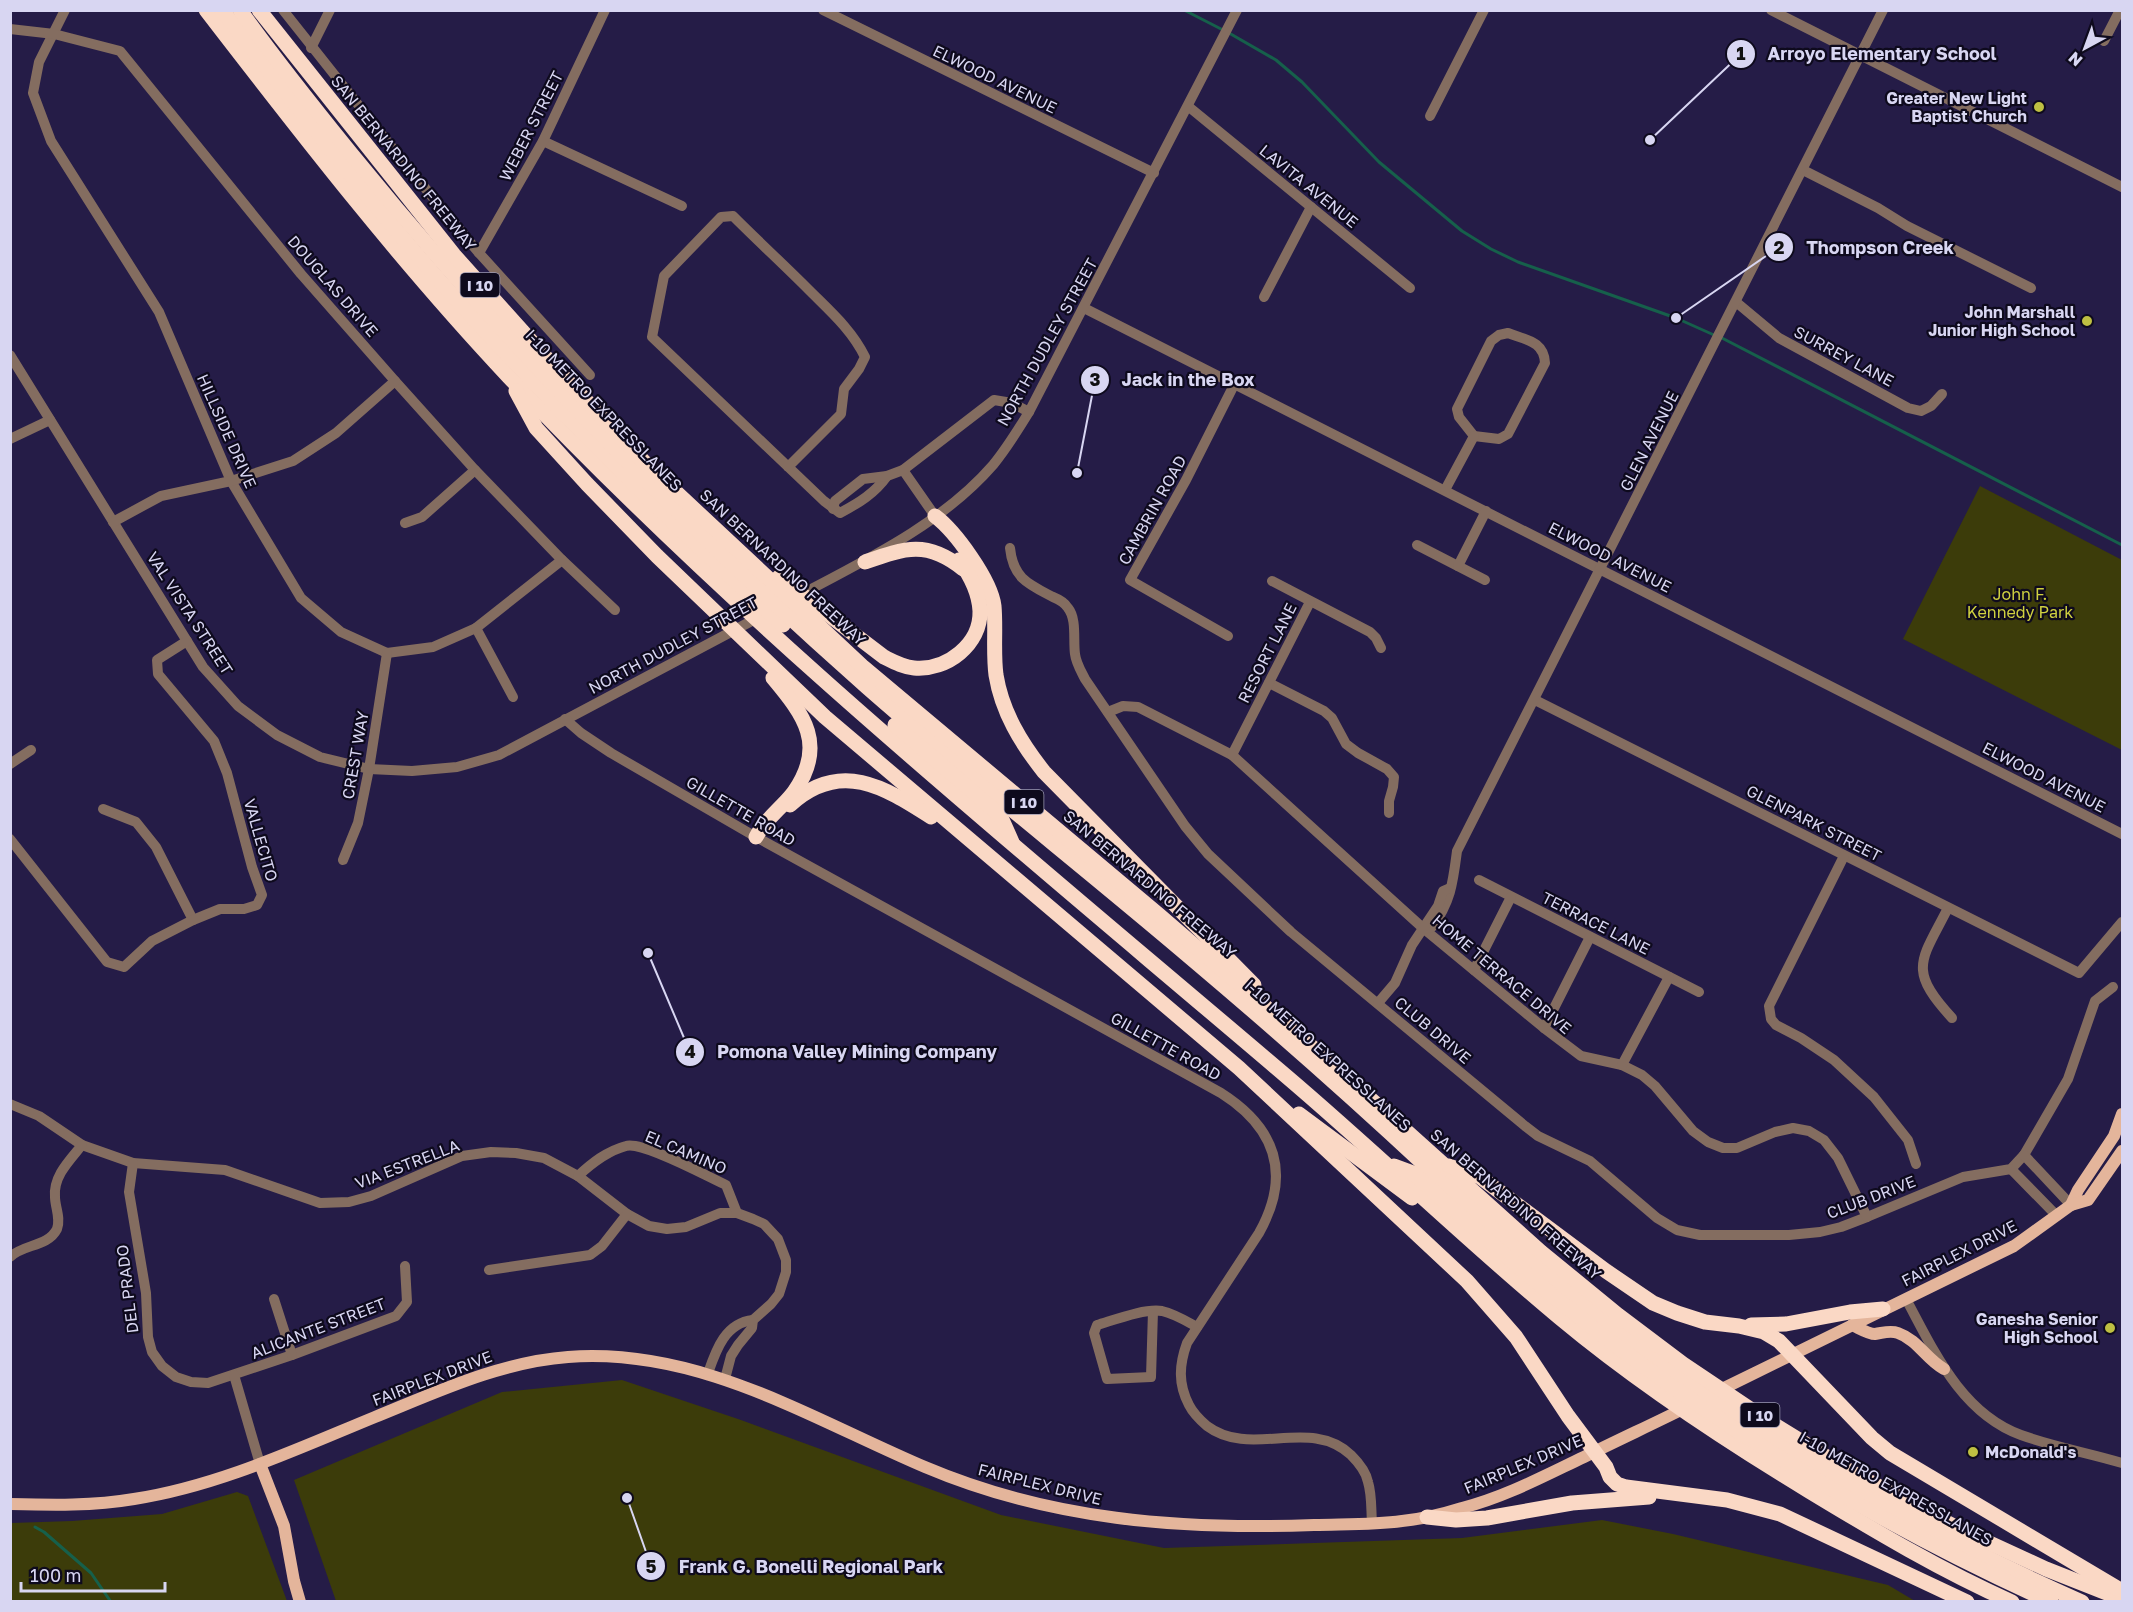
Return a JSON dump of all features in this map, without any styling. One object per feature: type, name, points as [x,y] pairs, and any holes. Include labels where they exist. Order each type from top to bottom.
[{"type":"highway","name":"I 10","points":[[206,10],[400,256],[507,374],[696,563],[802,661],[1015,847],[1308,1094],[1566,1323],[1615,1361],[1741,1449],[1865,1526],[2012,1602]]},
{"type":"highway","name":"I-10 METRO EXPRESSLANES","points":[[222,10],[378,208],[455,298],[554,405],[745,590],[889,720],[1000,815],[1015,847]]},
{"type":"highway","name":"I-10 METRO EXPRESSLANES","points":[[240,10],[314,108],[379,188],[454,277],[527,358],[682,515],[878,697],[1197,963],[1528,1257],[1626,1337],[1734,1414],[1826,1471],[1961,1546],[2082,1602]]},
{"type":"highway","name":"SAN BERNARDINO FREEWAY","points":[[259,10],[454,255],[558,371],[647,465],[862,666],[1159,915],[1327,1060],[1532,1244],[1617,1315],[1683,1364],[1765,1419],[1851,1472],[1959,1529],[2046,1569],[2122,1599]]},
{"type":"highway","points":[[507,374],[536,428],[649,548],[825,717],[1239,1068],[1422,1238],[1484,1299],[1516,1337],[1568,1416],[1606,1467],[1610,1478],[1617,1484],[1727,1500],[1780,1514],[1967,1602]]},
{"type":"highway","points":[[725,538],[884,657],[901,665],[916,668],[933,666],[961,653],[972,641],[980,612],[977,593],[970,575],[937,530],[934,516]]},
{"type":"highway","points":[[934,516],[946,525],[984,577],[994,605],[996,675],[1001,695],[1007,716],[1028,751],[1044,772],[1327,1060]]},
{"type":"highway","points":[[865,562],[901,550],[915,549],[928,551],[950,560],[970,575]]},
{"type":"highway","points":[[719,615],[796,706],[810,734],[809,762],[803,776],[794,792],[760,828],[756,837]]},
{"type":"highway","points":[[756,837],[765,832],[800,795],[828,783],[858,782],[873,784],[892,792],[987,853]]},
{"type":"highway","points":[[1239,1068],[1492,1259]]},
{"type":"highway","name":"I-10 METRO EXPRESSLANES","points":[[1386,1163],[1413,1173],[1551,1294],[1604,1336],[1672,1387],[1752,1441],[1878,1517],[1996,1577],[2052,1602]]},
{"type":"highway","points":[[1440,1163],[1480,1177],[1653,1303],[1705,1322],[1764,1332],[1779,1341],[1872,1438],[1890,1453],[2122,1591]]},
{"type":"highway","points":[[1739,1326],[1761,1323],[1786,1324],[1850,1312],[1883,1309]]},
{"type":"highway","points":[[1427,1517],[1456,1520],[1487,1518],[1572,1503],[1694,1495]]},
{"type":"main road","name":"FAIRPLEX DRIVE","points":[[2071,1205],[2078,1190],[2114,1136],[2122,1114]]},
{"type":"main road","name":"FAIRPLEX DRIVE","points":[[10,1504],[77,1505],[135,1499],[212,1481],[260,1464],[455,1384],[491,1372],[566,1357],[611,1356],[655,1361],[708,1373],[760,1392],[929,1469],[999,1494],[1056,1508],[1112,1518],[1185,1526],[1262,1527],[1398,1522],[1464,1508],[1501,1496],[1645,1428],[2014,1246],[2071,1205],[2088,1200],[2122,1151]]},
{"type":"main road","points":[[1852,1324],[1872,1334],[1886,1331],[1899,1333],[1913,1341],[1934,1363],[1944,1368]]},
{"type":"main road","points":[[260,1464],[284,1526],[300,1602]]},
{"type":"street","name":"HILLSIDE DRIVE","points":[[65,10],[39,62],[33,93],[51,141],[159,312],[231,481],[301,598],[341,632],[387,653]]},
{"type":"street","points":[[283,10],[311,48],[479,254],[590,375]]},
{"type":"street","points":[[311,48],[330,10]]},
{"type":"street","name":"WEBER STREET","points":[[479,254],[543,141],[605,10]]},
{"type":"street","name":"ELWOOD AVENUE","points":[[823,10],[1154,173]]},
{"type":"street","name":"NORTH DUDLEY STREET","points":[[565,719],[865,562],[905,537],[972,487],[993,464],[1029,412],[1189,107],[1237,10]]},
{"type":"street","points":[[1430,116],[1484,10]]},
{"type":"street","points":[[1771,10],[2122,187]]},
{"type":"street","name":"GLEN AVENUE","points":[[1378,1004],[1395,983],[1412,945],[1424,929],[1432,927],[1443,891],[1450,888],[1457,851],[1883,10]]},
{"type":"street","points":[[2104,41],[2120,10]]},
{"type":"street","name":"DOUGLAS DRIVE","points":[[10,29],[54,34],[120,51],[301,274],[395,381],[475,470],[562,560],[615,610]]},
{"type":"street","name":"LAVITA AVENUE","points":[[1189,107],[1410,288]]},
{"type":"street","points":[[543,141],[682,206]]},
{"type":"street","points":[[1803,170],[1878,208],[1907,226],[2031,288]]},
{"type":"street","points":[[1264,297],[1311,207]]},
{"type":"street","points":[[788,467],[841,414],[844,389],[865,357],[858,343],[843,324],[733,216],[721,217],[664,276],[652,337],[788,467],[833,509],[840,513],[865,498],[878,489],[887,476]]},
{"type":"street","name":"SURREY LANE","points":[[1736,302],[1779,338],[1908,408],[1921,411],[1931,406],[1942,394]]},
{"type":"street","name":"ELWOOD AVENUE","points":[[1084,308],[2122,834]]},
{"type":"street","points":[[1508,333],[1539,345],[1545,354],[1545,363],[1508,434],[1499,439],[1474,435],[1459,417],[1457,409],[1491,341],[1499,335],[1508,333]]},
{"type":"street","name":"VAL VISTA STREET","points":[[10,355],[203,667],[238,706],[277,735],[320,757],[369,770],[412,771],[457,767],[499,755],[565,719]]},
{"type":"street","points":[[113,522],[161,496],[231,481],[293,461],[336,433],[395,381]]},
{"type":"street","name":"CAMBRIN ROAD","points":[[1228,636],[1130,580],[1186,480],[1234,385]]},
{"type":"street","points":[[833,509],[835,501],[857,483],[870,477],[887,476],[903,470],[994,400],[1011,403],[1029,412]]},
{"type":"street","points":[[10,440],[50,420]]},
{"type":"street","points":[[1445,490],[1474,435]]},
{"type":"street","points":[[405,523],[422,517],[475,470]]},
{"type":"street","points":[[903,470],[934,516]]},
{"type":"street","points":[[857,483],[865,498]]},
{"type":"street","points":[[1458,566],[1486,511]]},
{"type":"street","points":[[1417,545],[1485,580]]},
{"type":"street","name":"CLUB DRIVE","points":[[1010,548],[1011,560],[1027,584],[1060,600],[1068,607],[1072,617],[1075,656],[1079,668],[1185,826],[1203,847],[1291,932],[1538,1136],[1590,1161],[1657,1218],[1677,1230],[1700,1235],[1789,1235],[1820,1232],[1868,1217],[1963,1177],[2011,1169]]},
{"type":"street","points":[[387,653],[434,647],[476,628],[562,560]]},
{"type":"street","name":"RESORT LANE","points":[[1232,755],[1310,602],[1272,581]]},
{"type":"street","points":[[1310,602],[1370,632],[1381,648]]},
{"type":"street","points":[[476,628],[513,697]]},
{"type":"street","name":"VALLECITO","points":[[10,839],[107,962],[124,967],[152,941],[193,920],[220,909],[244,909],[256,905],[262,895],[252,867],[227,773],[213,741],[158,674],[157,660],[187,641]]},
{"type":"street","name":"CREST WAY","points":[[343,860],[358,823],[369,770],[387,653]]},
{"type":"street","points":[[1269,683],[1324,711],[1332,718],[1346,744],[1388,769],[1394,777],[1389,813]]},
{"type":"street","name":"GLENPARK STREET","points":[[1535,699],[2079,973],[2122,922]]},
{"type":"street","name":"HOME TERRACE DRIVE","points":[[1108,712],[1123,706],[1138,707],[1232,755],[1424,929],[1544,1028],[1581,1056],[1622,1065],[1642,1075],[1655,1086],[1693,1131],[1708,1142],[1723,1148],[1737,1148],[1775,1132],[1793,1128],[1809,1131],[1824,1140],[1838,1158],[1868,1217]]},
{"type":"street","name":"GILLETTE ROAD","points":[[565,719],[580,734],[756,837],[1240,1105],[1268,1139],[1274,1157],[1276,1184],[1270,1214],[1187,1343],[1180,1377],[1184,1394],[1191,1409],[1202,1421],[1214,1431],[1229,1438],[1246,1440],[1314,1437],[1337,1444],[1358,1462],[1368,1479],[1372,1523]]},
{"type":"street","points":[[10,764],[31,750]]},
{"type":"street","points":[[103,809],[136,822],[156,848],[193,920]]},
{"type":"street","points":[[1844,856],[1769,1006],[1771,1019],[1776,1025],[1834,1060],[1874,1097],[1908,1140],[1916,1164]]},
{"type":"street","name":"TERRACE LANE","points":[[1479,880],[1699,992]]},
{"type":"street","points":[[1474,970],[1511,897]]},
{"type":"street","points":[[1948,908],[1925,953],[1922,969],[1925,984],[1935,1000],[1952,1017]]},
{"type":"street","points":[[1544,1028],[1590,937]]},
{"type":"street","points":[[1622,1065],[1669,977]]},
{"type":"street","points":[[2057,1216],[2011,1169],[2024,1155],[2068,1079],[2095,1001],[2114,987]]},
{"type":"street","name":"VIA ESTRELLA","points":[[10,1104],[39,1116],[82,1144],[133,1162],[225,1170],[320,1203],[349,1202],[371,1196],[462,1156],[491,1152],[516,1153],[544,1158],[578,1176],[627,1214],[649,1226],[667,1229],[686,1227],[720,1213],[737,1213]]},
{"type":"street","points":[[10,1257],[15,1252],[42,1242],[57,1228],[55,1185],[59,1174],[82,1144]]},
{"type":"street","name":"EL CAMINO","points":[[578,1176],[598,1159],[628,1145],[646,1148],[726,1185],[737,1213]]},
{"type":"street","points":[[2024,1155],[2071,1205]]},
{"type":"street","name":"DEL PRADO","points":[[133,1162],[129,1192],[146,1293],[148,1337],[152,1352],[162,1366],[176,1377],[191,1382],[208,1383],[234,1374]]},
{"type":"street","points":[[725,1379],[731,1356],[752,1328],[753,1320],[779,1294],[784,1282],[786,1260],[778,1239],[772,1231],[753,1218],[737,1213]]},
{"type":"street","points":[[489,1270],[590,1255],[602,1246],[627,1214]]},
{"type":"street","name":"ALICANTE STREET","points":[[234,1374],[396,1316],[407,1302],[405,1266]]},
{"type":"street","points":[[274,1299],[292,1355]]},
{"type":"street","points":[[1906,1299],[1944,1368],[1959,1388],[1975,1405],[2001,1425],[2043,1443],[2122,1463]]},
{"type":"street","points":[[1153,1311],[1151,1377],[1107,1379],[1094,1333],[1097,1325],[1153,1311],[1163,1311],[1197,1327]]},
{"type":"street","points":[[708,1373],[717,1348],[725,1336],[735,1326],[744,1321],[753,1320]]},
{"type":"street","points":[[725,1336],[738,1345]]},
{"type":"street","points":[[234,1374],[260,1464]]},
{"type":"green space","name":"John F. Kennedy Park","points":[[1980,486],[2122,560],[2122,750],[1903,639]]},
{"type":"green space","points":[[622,1380],[741,1420],[1001,1515],[1164,1548],[1462,1538],[1602,1520],[1673,1534],[1888,1585],[1915,1601],[336,1601],[294,1480],[502,1392]]},
{"type":"green space","points":[[237,1492],[248,1496],[287,1601],[11,1601],[11,1523],[162,1514]]},
{"type":"waterway","points":[[1184,10],[1223,30]]},
{"type":"waterway","points":[[1229,33],[1276,60],[1302,82],[1379,162],[1462,231],[1518,262],[1676,318],[1714,335]]},
{"type":"waterway","points":[[1720,337],[2122,545]]},
{"type":"waterway","points":[[35,1527],[44,1532],[91,1573],[111,1602]]},
{"type":"place","name":"Greater New Light Baptist Church","points":[[2039,107]]},
{"type":"place","name":"Arroyo Elementary School","points":[[1650,140]]},
{"type":"place","name":"Thompson Creek","points":[[1676,318]]},
{"type":"place","name":"John Marshall Junior High School","points":[[2087,321]]},
{"type":"place","name":"Jack in the Box","points":[[1077,473]]},
{"type":"place","name":"Pomona Valley Mining Company","points":[[648,953]]},
{"type":"place","name":"Ganesha Senior High School","points":[[2110,1328]]},
{"type":"place","name":"McDonald's","points":[[1973,1452]]},
{"type":"place","name":"Frank G. Bonelli Regional Park","points":[[627,1498]]}]
